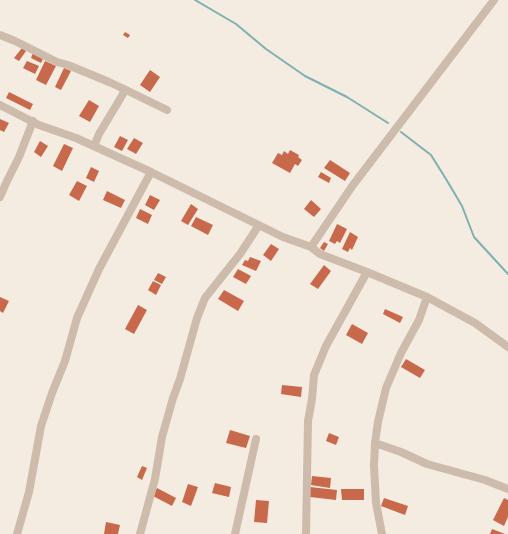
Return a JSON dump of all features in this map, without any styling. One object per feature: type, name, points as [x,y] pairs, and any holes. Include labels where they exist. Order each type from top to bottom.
[{"type":"street","points":[[311,246],[353,185],[494,0]]},
{"type":"street","points":[[0,35],[57,62],[109,82],[166,110]]},
{"type":"street","points":[[94,146],[99,134],[123,94],[124,89]]},
{"type":"street","points":[[0,105],[40,125],[76,138],[150,172],[283,237],[311,246],[320,254],[427,297],[474,323],[508,348]]},
{"type":"street","points":[[0,197],[19,157],[33,121]]},
{"type":"street","points":[[17,534],[29,492],[41,426],[64,361],[77,318],[99,269],[150,172]]},
{"type":"street","points":[[140,534],[154,479],[162,437],[197,318],[205,298],[240,254],[260,225]]},
{"type":"street","points":[[306,534],[308,421],[314,375],[326,346],[367,272]]},
{"type":"street","points":[[382,534],[376,503],[374,466],[378,422],[386,388],[401,353],[419,320],[427,297]]},
{"type":"street","points":[[235,534],[256,439]]},
{"type":"street","points":[[375,444],[401,452],[427,464],[485,480],[508,489]]},
{"type":"building","points":[[125,32],[130,35],[128,38],[123,35]]},
{"type":"building","points":[[22,48],[26,51],[19,61],[14,58]]},
{"type":"building","points":[[33,53],[43,59],[41,63],[31,58]]},
{"type":"building","points":[[27,61],[39,66],[35,74],[23,68]]},
{"type":"building","points":[[45,61],[56,66],[46,85],[36,80]]},
{"type":"building","points":[[64,68],[71,71],[61,90],[55,87]]},
{"type":"building","points":[[150,70],[160,77],[150,92],[140,85]]},
{"type":"building","points":[[9,92],[33,104],[30,110],[6,98]]},
{"type":"building","points":[[89,100],[99,106],[90,122],[79,116]]},
{"type":"building","points":[[0,119],[9,123],[4,132],[0,130]]},
{"type":"building","points":[[120,136],[128,140],[122,151],[114,147]]},
{"type":"building","points":[[134,138],[143,143],[136,154],[127,149]]},
{"type":"building","points":[[40,141],[48,146],[41,157],[34,152]]},
{"type":"building","points":[[64,144],[73,148],[62,171],[53,166]]},
{"type":"building","points":[[290,150],[299,155],[298,157],[302,160],[298,166],[295,164],[290,173],[272,163],[278,153],[282,155],[284,151],[288,154]]},
{"type":"building","points":[[330,160],[350,173],[345,181],[324,168]]},
{"type":"building","points":[[91,167],[99,171],[94,182],[86,178]]},
{"type":"building","points":[[321,172],[331,178],[329,183],[318,177]]},
{"type":"building","points":[[77,181],[87,186],[79,201],[69,195]]},
{"type":"building","points":[[107,191],[125,200],[121,208],[103,200]]},
{"type":"building","points":[[150,195],[160,200],[154,210],[145,205]]},
{"type":"building","points":[[311,200],[321,209],[314,217],[304,209]]},
{"type":"building","points":[[191,204],[198,209],[188,225],[181,221]]},
{"type":"building","points":[[140,209],[152,215],[148,224],[136,218]]},
{"type":"building","points":[[196,217],[213,225],[208,235],[191,226]]},
{"type":"building","points":[[337,224],[347,229],[340,243],[337,241],[335,244],[329,241]]},
{"type":"building","points":[[350,232],[358,237],[352,250],[350,248],[348,252],[342,249]]},
{"type":"building","points":[[324,242],[328,244],[324,251],[320,248]]},
{"type":"building","points":[[271,244],[279,249],[271,261],[263,255]]},
{"type":"building","points":[[250,257],[261,261],[256,271],[242,265],[245,260],[248,261]]},
{"type":"building","points":[[324,265],[331,271],[318,289],[310,284]]},
{"type":"building","points":[[238,269],[251,276],[246,284],[233,277]]},
{"type":"building","points":[[158,273],[166,277],[162,284],[154,280]]},
{"type":"building","points":[[153,281],[161,285],[156,295],[148,290]]},
{"type":"building","points":[[224,290],[244,301],[238,311],[218,299]]},
{"type":"building","points":[[0,297],[9,301],[3,313],[0,311]]},
{"type":"building","points":[[138,305],[147,310],[134,334],[125,329]]},
{"type":"building","points":[[385,309],[403,317],[400,323],[383,314]]},
{"type":"building","points":[[352,324],[368,333],[362,344],[346,335]]},
{"type":"building","points":[[406,359],[425,370],[420,378],[401,367]]},
{"type":"building","points":[[282,385],[302,387],[301,397],[281,394]]},
{"type":"building","points":[[230,430],[250,436],[246,448],[226,443]]},
{"type":"building","points":[[329,433],[339,437],[336,445],[326,441]]},
{"type":"building","points":[[142,466],[147,468],[142,480],[137,477]]},
{"type":"building","points":[[312,476],[331,478],[330,488],[311,485]]},
{"type":"building","points":[[215,483],[231,487],[229,497],[212,493]]},
{"type":"building","points":[[188,484],[198,487],[191,506],[182,502]]},
{"type":"building","points":[[310,487],[337,490],[336,500],[310,497]]},
{"type":"building","points":[[157,488],[176,498],[172,506],[153,496]]},
{"type":"building","points":[[341,489],[364,489],[364,500],[342,500]]},
{"type":"building","points":[[384,498],[408,506],[405,515],[381,506]]},
{"type":"building","points":[[504,498],[508,500],[508,517],[504,526],[493,520]]},
{"type":"building","points":[[256,500],[269,501],[267,523],[254,522]]},
{"type":"building","points":[[106,522],[120,525],[118,534],[104,534]]},
{"type":"building","points":[[492,529],[505,534],[490,534]]},
{"type":"waterway","points":[[195,0],[236,24],[266,49],[305,76],[347,97],[388,123]]},
{"type":"waterway","points":[[401,132],[431,155],[462,206],[474,237],[508,274]]}]
